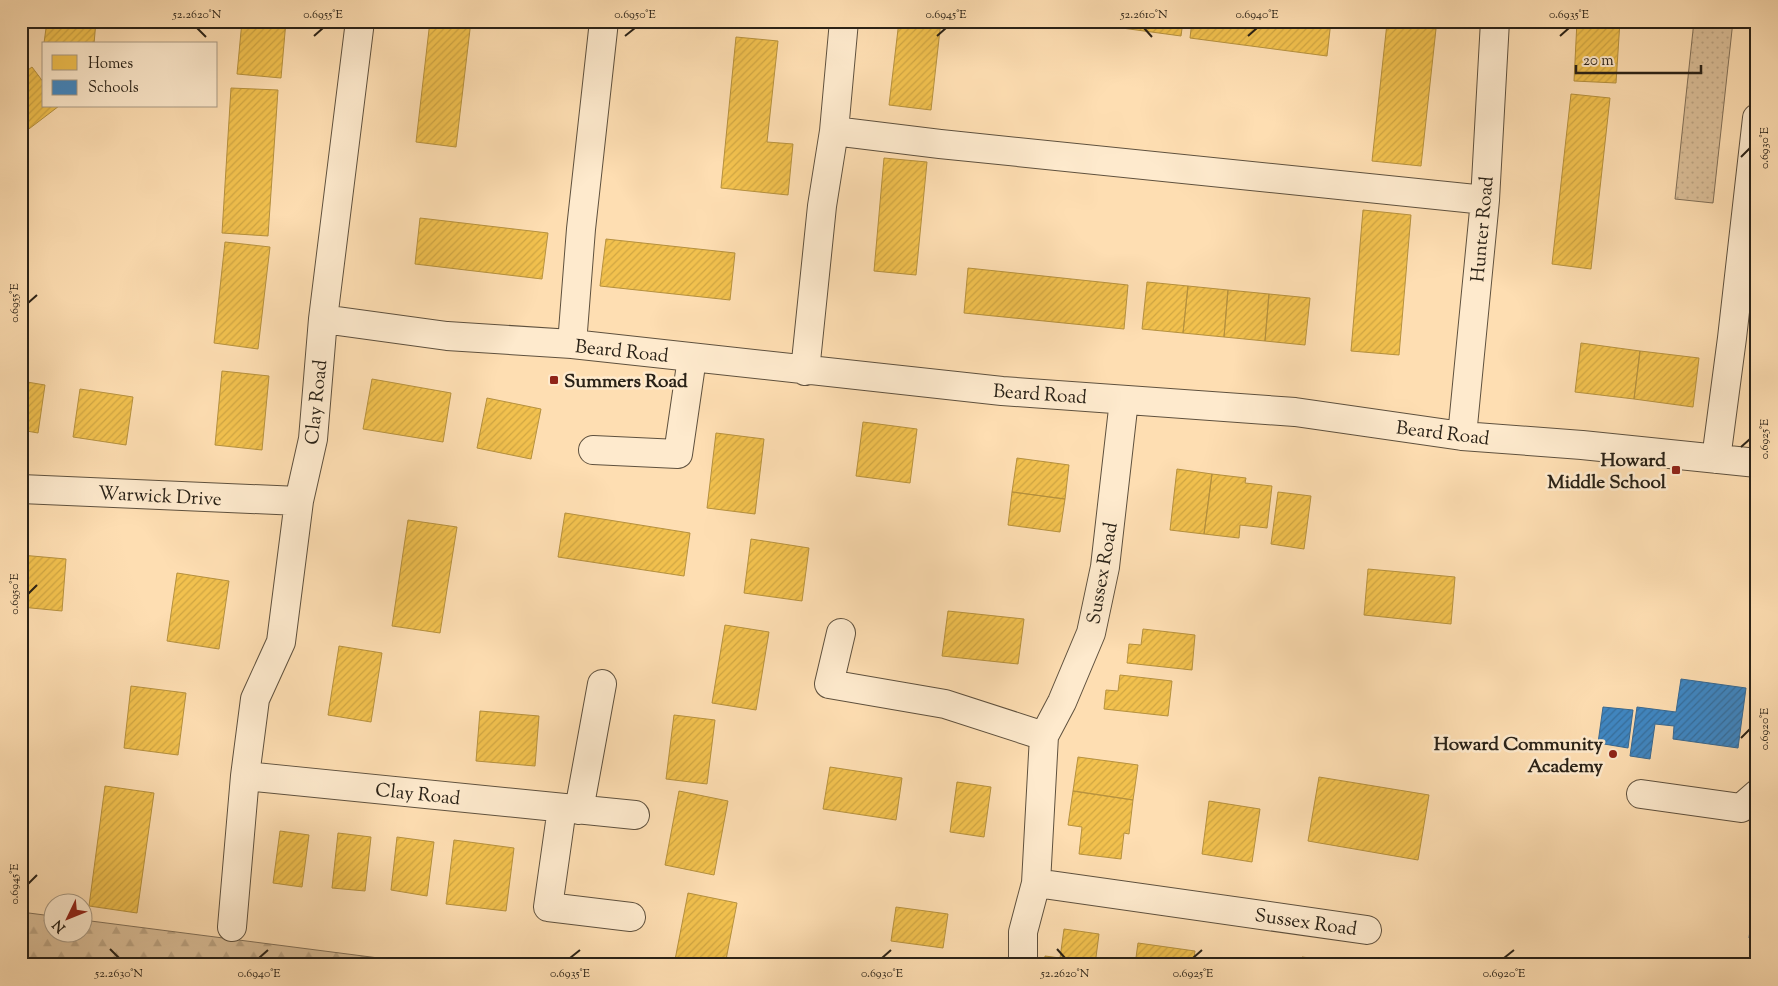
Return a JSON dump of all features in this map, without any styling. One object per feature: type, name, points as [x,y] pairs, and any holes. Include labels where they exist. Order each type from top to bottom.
[{"type":"street","name":"Clay Road","points":[[232,927],[245,776],[255,699],[281,642],[299,501],[312,439],[323,319],[360,21]]},
{"type":"street","points":[[572,344],[581,229],[604,21]]},
{"type":"street","points":[[805,371],[822,206],[834,130],[844,21]]},
{"type":"street","name":"Hunter Road","points":[[1462,436],[1485,200],[1495,21]]},
{"type":"street","points":[[1716,459],[1757,118]]},
{"type":"street","points":[[834,130],[940,144],[1485,200]]},
{"type":"street","name":"Beard Road","points":[[323,319],[446,336],[572,344],[805,371],[1002,391],[1295,412],[1462,436],[1582,445],[1757,463]]},
{"type":"street","points":[[593,450],[678,454],[692,358]]},
{"type":"street","name":"Sussex Road","points":[[1023,965],[1023,932],[1036,883],[1044,736],[1062,702],[1091,633],[1105,567],[1124,400]]},
{"type":"street","name":"Warwick Drive","points":[[21,488],[299,501]]},
{"type":"street","points":[[841,633],[829,684],[945,704],[1044,736]]},
{"type":"street","points":[[602,684],[570,809],[548,907],[631,917]]},
{"type":"street","name":"Clay Road","points":[[245,776],[635,815]]},
{"type":"street","points":[[1641,794],[1741,808],[1757,794]]},
{"type":"street","name":"Sussex Road","points":[[1036,883],[1367,930]]},
{"type":"green space","points":[[1694,21],[1733,21],[1713,203],[1675,199]]},
{"type":"green space","points":[[21,912],[42,915],[42,944],[92,944],[92,921],[433,965],[21,965]]},
{"type":"building: Homes","points":[[47,21],[96,21],[94,42],[44,42]]},
{"type":"building: Homes","points":[[242,21],[286,21],[281,78],[237,74]]},
{"type":"building: Homes","points":[[430,21],[471,21],[456,147],[416,142]]},
{"type":"building: Homes","points":[[736,21],[781,21],[780,28],[736,24]]},
{"type":"building: Homes","points":[[899,21],[941,21],[931,110],[889,105]]},
{"type":"building: Homes","points":[[1070,21],[1183,21],[1181,36]]},
{"type":"building: Homes","points":[[1192,21],[1331,21],[1327,56],[1190,38]]},
{"type":"building: Homes","points":[[1577,21],[1620,21],[1616,83],[1574,81]]},
{"type":"building: Homes","points":[[1387,23],[1436,29],[1421,166],[1372,161]]},
{"type":"building: Homes","points":[[736,37],[778,41],[767,142],[793,144],[788,195],[721,188]]},
{"type":"building: Homes","points":[[32,67],[42,80],[42,108],[56,108],[21,135],[21,75]]},
{"type":"building: Homes","points":[[231,88],[278,90],[268,236],[222,233]]},
{"type":"building: Homes","points":[[1571,94],[1610,98],[1591,269],[1552,264]]},
{"type":"building: Homes","points":[[884,158],[927,162],[916,275],[874,271]]},
{"type":"building: Homes","points":[[1363,210],[1411,215],[1399,355],[1351,351]]},
{"type":"building: Homes","points":[[420,218],[548,233],[542,279],[415,264]]},
{"type":"building: Homes","points":[[606,239],[735,253],[730,300],[600,286]]},
{"type":"building: Homes","points":[[225,242],[270,247],[258,349],[214,343]]},
{"type":"building: Homes","points":[[968,268],[1128,285],[1124,329],[964,313]]},
{"type":"building: Homes","points":[[1147,282],[1188,286],[1183,333],[1142,329]]},
{"type":"building: Homes","points":[[1188,286],[1228,290],[1224,337],[1183,333]]},
{"type":"building: Homes","points":[[1228,290],[1269,294],[1265,341],[1224,337]]},
{"type":"building: Homes","points":[[1269,294],[1310,298],[1305,345],[1265,341]]},
{"type":"building: Homes","points":[[1581,343],[1640,351],[1634,399],[1575,392]]},
{"type":"building: Homes","points":[[1640,351],[1699,358],[1693,407],[1634,399]]},
{"type":"building: Homes","points":[[222,371],[269,376],[262,450],[215,445]]},
{"type":"building: Homes","points":[[372,379],[451,393],[443,442],[363,429]]},
{"type":"building: Homes","points":[[21,381],[45,385],[38,433],[21,430]]},
{"type":"building: Homes","points":[[80,389],[133,397],[126,445],[73,437]]},
{"type":"building: Homes","points":[[487,398],[541,409],[531,459],[477,448]]},
{"type":"building: Homes","points":[[863,422],[917,429],[910,483],[856,476]]},
{"type":"building: Homes","points":[[716,433],[764,439],[755,514],[707,508]]},
{"type":"building: Homes","points":[[1017,458],[1069,465],[1065,499],[1012,492]]},
{"type":"building: Homes","points":[[1177,469],[1212,474],[1204,534],[1170,530]]},
{"type":"building: Homes","points":[[1212,474],[1246,478],[1245,483],[1272,486],[1267,528],[1240,525],[1239,538],[1204,534]]},
{"type":"building: Homes","points":[[1012,492],[1065,499],[1060,532],[1008,525]]},
{"type":"building: Homes","points":[[1278,492],[1311,496],[1304,549],[1271,544]]},
{"type":"building: Homes","points":[[565,513],[690,533],[684,576],[558,557]]},
{"type":"building: Homes","points":[[408,520],[457,527],[440,633],[392,626]]},
{"type":"building: Homes","points":[[751,539],[809,548],[802,601],[744,593]]},
{"type":"building: Homes","points":[[21,555],[66,559],[62,611],[21,607]]},
{"type":"building: Homes","points":[[1368,569],[1455,577],[1451,624],[1364,615]]},
{"type":"building: Homes","points":[[177,573],[229,581],[219,649],[167,641]]},
{"type":"building: Homes","points":[[948,611],[1024,619],[1018,664],[942,656]]},
{"type":"building: Homes","points":[[725,625],[769,632],[756,710],[712,703]]},
{"type":"building: Homes","points":[[1143,629],[1195,635],[1192,670],[1127,663],[1129,644],[1141,645]]},
{"type":"building: Homes","points":[[339,646],[382,653],[371,722],[328,715]]},
{"type":"building: Homes","points":[[1120,675],[1172,681],[1168,716],[1104,709],[1106,690],[1118,691]]},
{"type":"building: Homes","points":[[131,686],[186,693],[178,755],[124,748]]},
{"type":"building: Homes","points":[[480,711],[539,716],[535,766],[476,761]]},
{"type":"building: Homes","points":[[674,715],[715,720],[707,784],[666,779]]},
{"type":"building: Homes","points":[[1078,757],[1138,765],[1133,800],[1073,791]]},
{"type":"building: Homes","points":[[830,767],[902,778],[896,820],[823,809]]},
{"type":"building: Homes","points":[[1319,777],[1429,795],[1418,860],[1308,841]]},
{"type":"building: Homes","points":[[957,782],[991,787],[984,837],[950,832]]},
{"type":"building: Homes","points":[[105,786],[154,793],[137,913],[92,906],[91,894]]},
{"type":"building: Homes","points":[[679,791],[728,801],[714,875],[665,865]]},
{"type":"building: Homes","points":[[1073,791],[1133,800],[1129,834],[1124,833],[1121,859],[1079,854],[1082,827],[1068,825]]},
{"type":"building: Homes","points":[[1209,801],[1260,809],[1252,862],[1202,854]]},
{"type":"building: Homes","points":[[280,831],[309,835],[302,887],[273,883]]},
{"type":"building: Homes","points":[[338,833],[371,837],[365,891],[332,888]]},
{"type":"building: Homes","points":[[397,837],[434,842],[427,896],[391,890]]},
{"type":"building: Homes","points":[[454,840],[514,848],[506,911],[446,904]]},
{"type":"building: Homes","points":[[688,893],[737,903],[725,965],[674,965]]},
{"type":"building: Homes","points":[[896,907],[948,914],[943,948],[891,941]]},
{"type":"building: Homes","points":[[1064,929],[1099,934],[1095,965],[1044,965],[1045,956],[1060,958]]},
{"type":"building: Homes","points":[[1138,943],[1195,951],[1193,965],[1135,965]]},
{"type":"building: Homes","points":[[1302,957],[1357,964],[1357,965],[1301,965]]},
{"type":"building: Schools","points":[[1681,679],[1746,688],[1738,748],[1673,739],[1674,726],[1655,724],[1650,759],[1630,756],[1637,707],[1676,712]]},
{"type":"building: Schools","points":[[1603,707],[1633,710],[1628,748],[1598,743]]},
{"type":"building: Schools","points":[[1757,882],[1757,939],[1749,938]]},
{"type":"place","name":"Summers Road","points":[[554,380]]},
{"type":"place","name":"Howard Middle School","points":[[1676,470]]},
{"type":"place","name":"Howard Community Academy","points":[[1613,754]]}]
